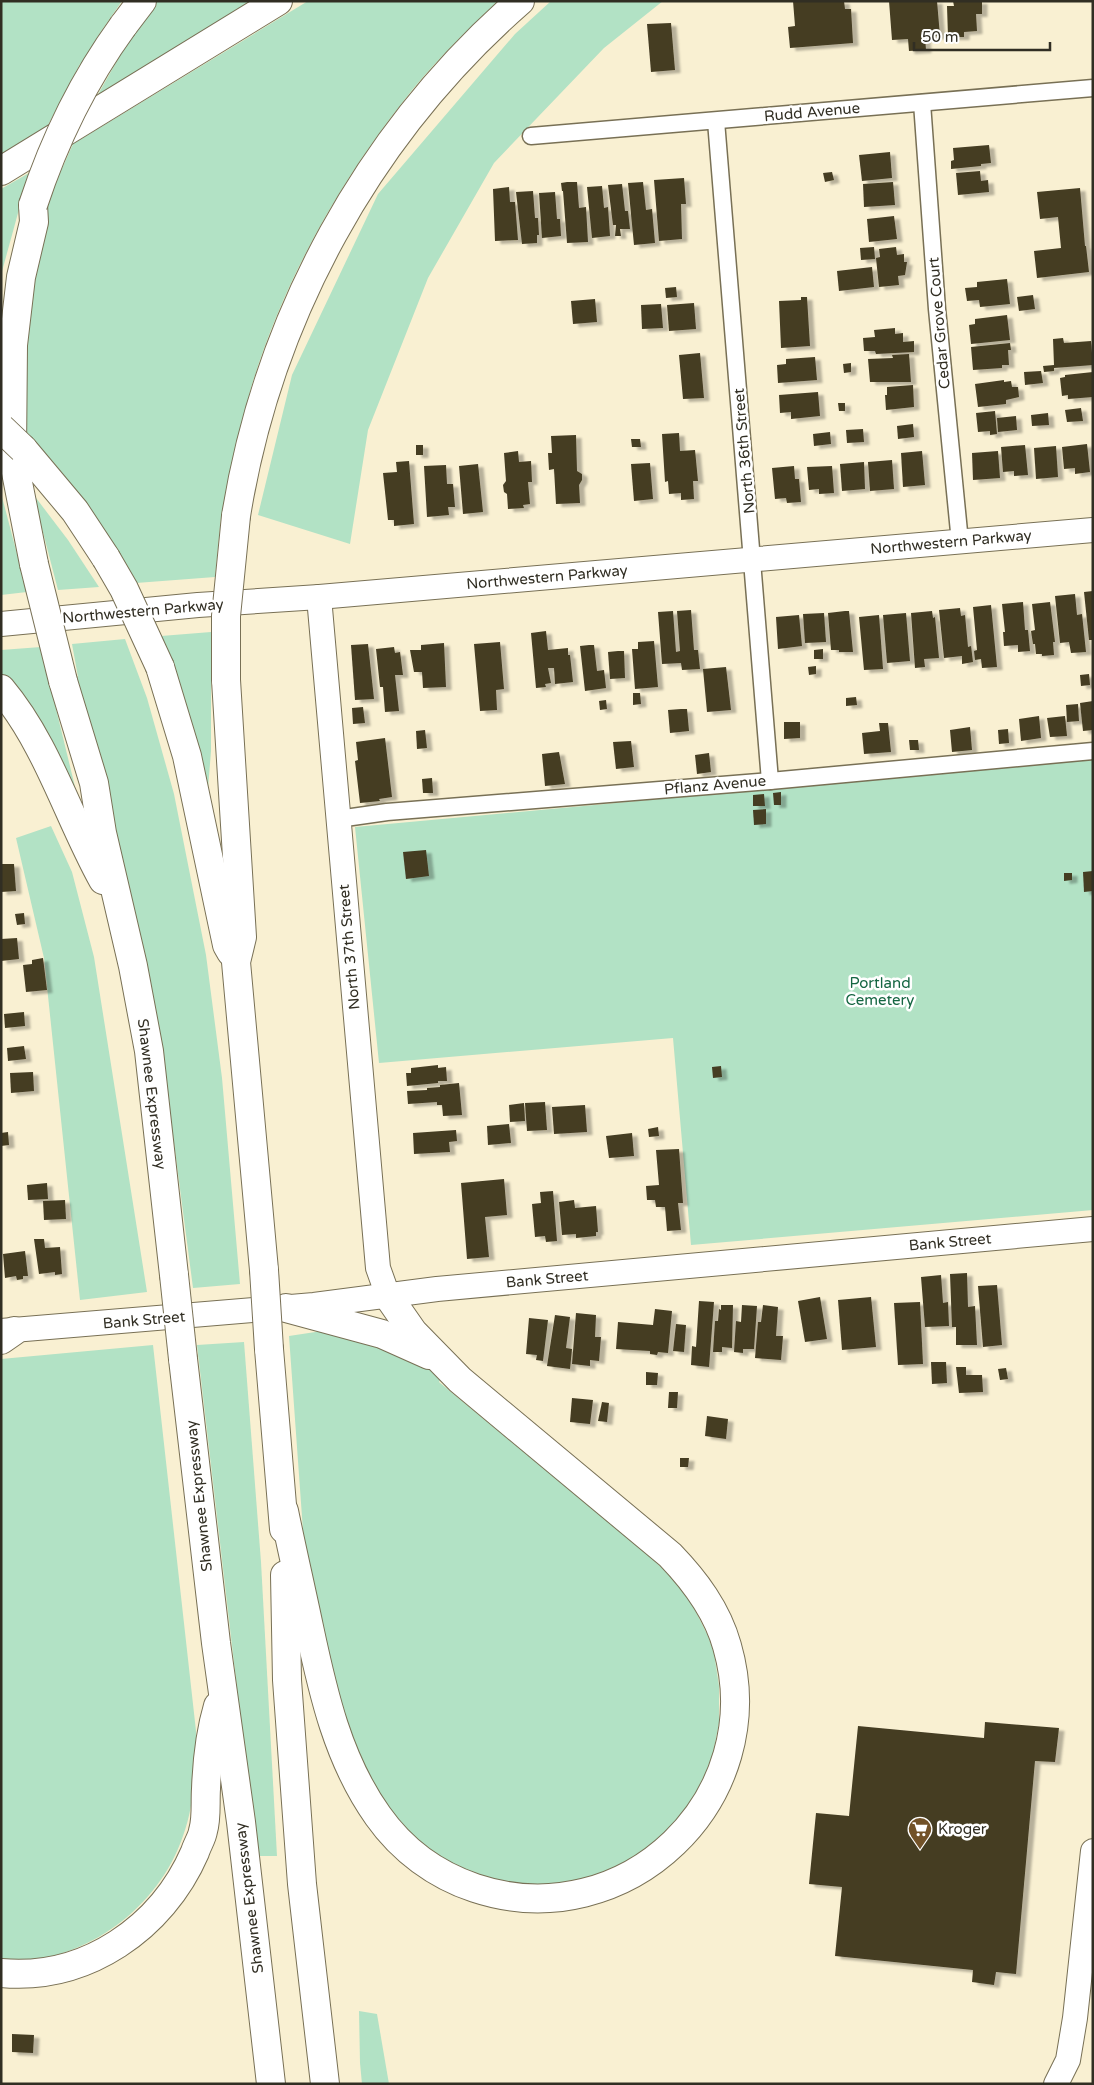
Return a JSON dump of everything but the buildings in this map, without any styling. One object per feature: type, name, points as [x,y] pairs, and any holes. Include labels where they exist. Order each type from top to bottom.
[{"type":"highway","name":"Shawnee Expressway","points":[[142,1],[96,64],[69,114],[33,205],[34,222],[21,277],[13,345],[12,452],[34,564],[63,681],[94,783],[102,833],[133,966],[149,1052],[222,1692],[241,1822],[272,2084]]},
{"type":"highway","points":[[1,159],[90,107],[260,1]]},
{"type":"highway","points":[[1,172],[278,1]]},
{"type":"highway","points":[[324,2084],[302,1884],[287,1680],[284,1512],[236,962],[242,937],[226,680],[226,601],[236,516],[252,433],[296,307],[329,240],[376,162],[416,109],[460,59],[520,1]]},
{"type":"highway","points":[[1,428],[23,449],[75,511],[124,589],[160,667],[187,756],[227,945],[236,962]]},
{"type":"highway","points":[[1,690],[12,702],[44,756],[64,797],[86,850],[120,910]]},
{"type":"highway","points":[[284,1512],[322,1690],[340,1745],[364,1794],[378,1817],[408,1850],[445,1876],[488,1893],[536,1899],[561,1898],[608,1886],[650,1864],[686,1832],[709,1799],[722,1769],[734,1723],[734,1681],[720,1625],[697,1585],[670,1555],[460,1380],[413,1332],[388,1296]]},
{"type":"highway","points":[[286,1308],[382,1334],[442,1362]]},
{"type":"highway","points":[[1,1973],[32,1973],[56,1969],[100,1954],[139,1929],[171,1896],[185,1875],[204,1830],[210,1734],[222,1692]]},
{"type":"street","name":"Rudd Avenue","points":[[531,136],[1093,88]]},
{"type":"street","name":"Cedar Grove Court","points":[[922,103],[938,309],[960,542]]},
{"type":"street","name":"North 36th Street","points":[[716,120],[770,781]]},
{"type":"street","name":"Northwestern Parkway","points":[[1,624],[198,605],[319,597],[1093,530]]},
{"type":"street","name":"North 37th Street","points":[[319,597],[378,1268],[388,1296]]},
{"type":"street","name":"Pflanz Avenue","points":[[338,819],[387,812],[770,781],[1093,751]]},
{"type":"street","name":"Bank Street","points":[[5,1334],[286,1308],[437,1289],[1093,1229]]},
{"type":"street","points":[[1056,2084],[1068,2060],[1075,2018],[1093,1851]]},
{"type":"green space","points":[[1,1],[122,1],[98,36],[82,64],[80,64],[46,129],[1,154]]},
{"type":"green space","points":[[157,1],[251,1],[96,98],[127,43]]},
{"type":"green space","points":[[308,1],[498,1],[460,38],[413,89],[355,168],[313,238],[278,312],[251,388],[223,517],[221,517],[215,577],[136,583],[112,541],[84,501],[54,463],[21,428],[19,392],[42,213],[73,144]]},
{"type":"green space","points":[[551,1],[663,1],[604,48],[494,163],[428,278],[368,430],[350,544],[258,515],[292,375],[378,194],[515,34]]},
{"type":"green space","points":[[29,173],[1,275],[1,189]]},
{"type":"green space","points":[[1,493],[27,592],[1,595]]},
{"type":"green space","points":[[33,494],[68,540],[99,587],[58,590]]},
{"type":"green space","points":[[211,632],[211,751],[208,789],[161,636]]},
{"type":"green space","points":[[125,639],[147,698],[174,794],[206,955],[222,1078],[240,1284],[193,1288],[163,1059],[145,954],[75,679],[78,677],[72,644]]},
{"type":"green space","points":[[41,647],[76,791],[74,792],[1,677],[1,650]]},
{"type":"green space","name":"Portland Cemetery","points":[[1093,759],[1093,1210],[691,1245],[673,1038],[379,1063],[355,827]]},
{"type":"green space","points":[[51,826],[72,872],[94,957],[147,1292],[80,1300],[44,958],[16,838]]},
{"type":"green space","points":[[322,1331],[408,1353],[441,1378],[439,1382],[647,1554],[674,1579],[693,1606],[714,1653],[719,1686],[719,1723],[713,1753],[693,1799],[668,1831],[623,1866],[562,1886],[488,1883],[416,1847],[362,1778],[307,1586],[289,1336]]},
{"type":"green space","points":[[244,1342],[261,1562],[277,1856],[259,1856],[248,1783],[197,1345]]},
{"type":"green space","points":[[153,1345],[196,1731],[196,1758],[190,1811],[183,1836],[171,1863],[155,1887],[136,1909],[113,1928],[87,1943],[60,1954],[31,1960],[1,1961],[1,1359]]},
{"type":"green space","points":[[359,2011],[377,2014],[389,2084],[362,2084]]},
{"type":"place","name":"Kroger","points":[[920,1850]]}]
